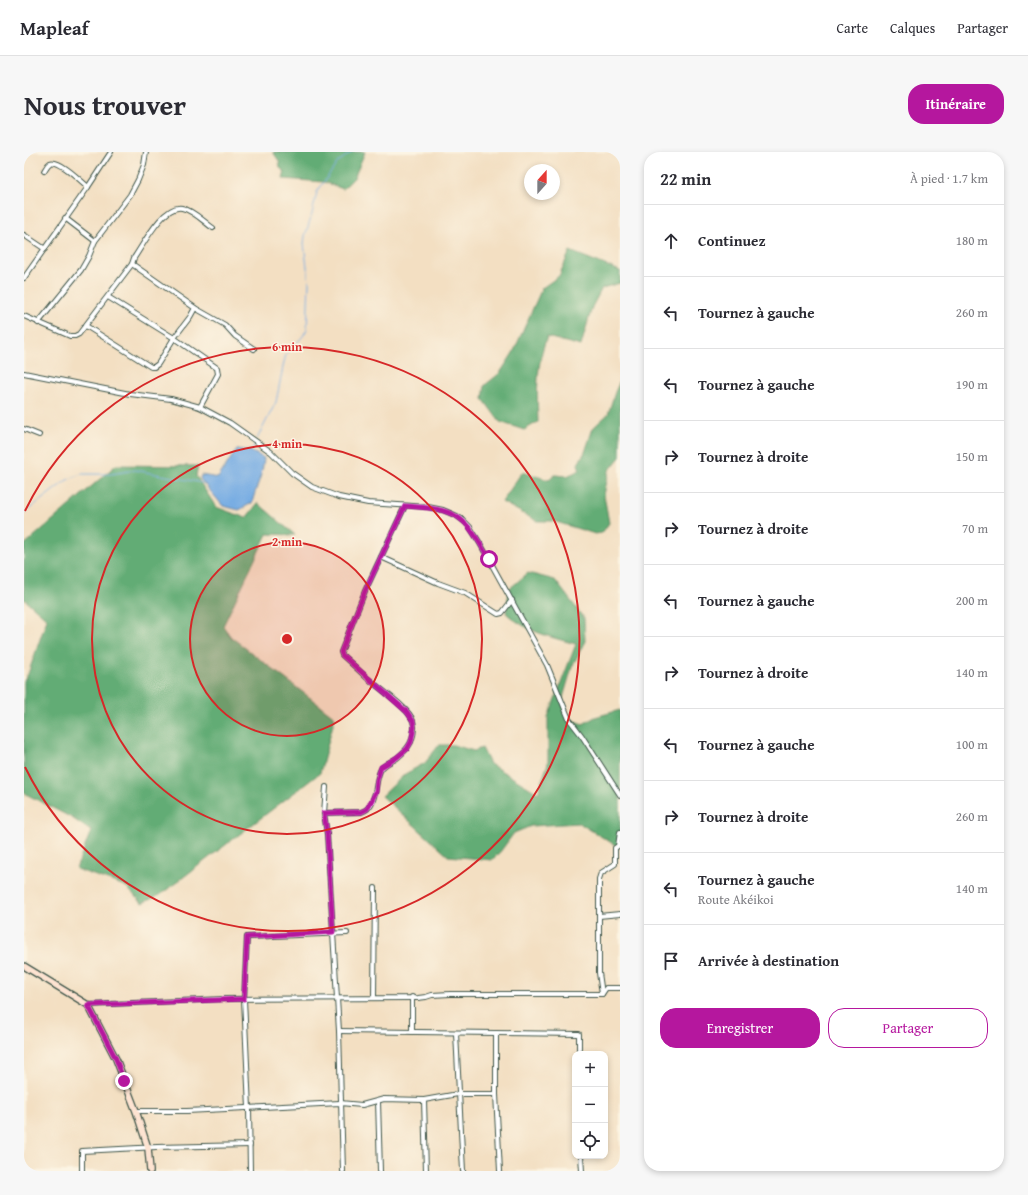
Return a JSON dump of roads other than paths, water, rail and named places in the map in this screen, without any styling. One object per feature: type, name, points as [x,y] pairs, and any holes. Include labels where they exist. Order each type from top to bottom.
[{"type":"street","points":[[24,278],[111,152]]},
{"type":"street","points":[[38,323],[81,270],[96,241],[128,198],[144,165],[146,152]]},
{"type":"street","points":[[44,171],[49,164],[58,164],[88,187]]},
{"type":"street","points":[[24,316],[70,336],[75,336],[79,334],[86,326],[108,297],[132,264],[134,258],[161,219],[169,211],[176,208],[183,208],[213,228]]},
{"type":"street","points":[[65,218],[96,241]]},
{"type":"street","points":[[24,235],[45,249]]},
{"type":"street","points":[[132,264],[194,308],[224,325],[235,336],[254,349]]},
{"type":"street","points":[[108,297],[174,338],[217,368],[218,374],[200,407]]},
{"type":"street","points":[[86,326],[154,368],[194,308]]},
{"type":"street","points":[[24,373],[130,394],[170,399],[200,407],[236,427],[271,452],[292,473],[312,487],[339,497],[368,503],[428,507],[443,510],[457,516],[464,521],[475,534],[547,665],[570,719],[620,795]]},
{"type":"street","points":[[24,429],[39,435]]},
{"type":"street","points":[[324,813],[361,812],[367,809],[376,792],[377,780],[381,767],[407,749],[411,742],[413,734],[413,721],[407,712],[342,655],[341,652],[365,591],[405,506]]},
{"type":"street","points":[[381,557],[438,583],[465,593],[498,614],[502,613],[512,600]]},
{"type":"street","points":[[326,787],[324,813],[327,834],[339,1031],[343,1171]]},
{"type":"street","points":[[602,994],[599,973],[599,879],[601,873],[615,864],[615,848],[618,846],[620,832]]},
{"type":"street","points":[[374,998],[375,888]]},
{"type":"street","points":[[600,916],[620,914]]},
{"type":"street","points":[[250,1171],[244,999],[247,937],[333,932],[347,933]]},
{"type":"street","points":[[24,966],[88,1005],[116,1059],[136,1111],[148,1148],[150,1171]]},
{"type":"street","points":[[602,994],[606,988],[620,988]]},
{"type":"street","points":[[88,1005],[244,999],[426,998],[432,995],[450,994],[602,994]]},
{"type":"street","points":[[412,997],[412,1032]]},
{"type":"street","points":[[339,1031],[578,1034],[579,1051]]},
{"type":"street","points":[[456,1033],[463,1171]]},
{"type":"street","points":[[496,1034],[496,1094],[500,1171]]},
{"type":"street","points":[[136,1111],[249,1108],[340,1103],[362,1105],[384,1099],[424,1100],[458,1094],[496,1094]]},
{"type":"street","points":[[424,1100],[426,1171]]},
{"type":"street","points":[[378,1101],[380,1171]]},
{"type":"street","points":[[82,1171],[82,1151],[250,1145]]},
{"type":"street","points":[[581,1159],[582,1171]]},
{"type":"water","points":[[237,449],[250,451],[264,458],[261,475],[252,503],[239,510],[223,506],[200,479],[201,475],[218,478]]},
{"type":"waterway","points":[[257,439],[276,402],[286,355],[303,336],[307,329],[309,282],[304,244],[317,192],[338,162],[352,152]]},
{"type":"waterway","points":[[251,452],[256,442]]},
{"type":"waterway","points":[[24,513],[67,480],[81,474],[111,474],[135,470],[203,483]]}]
